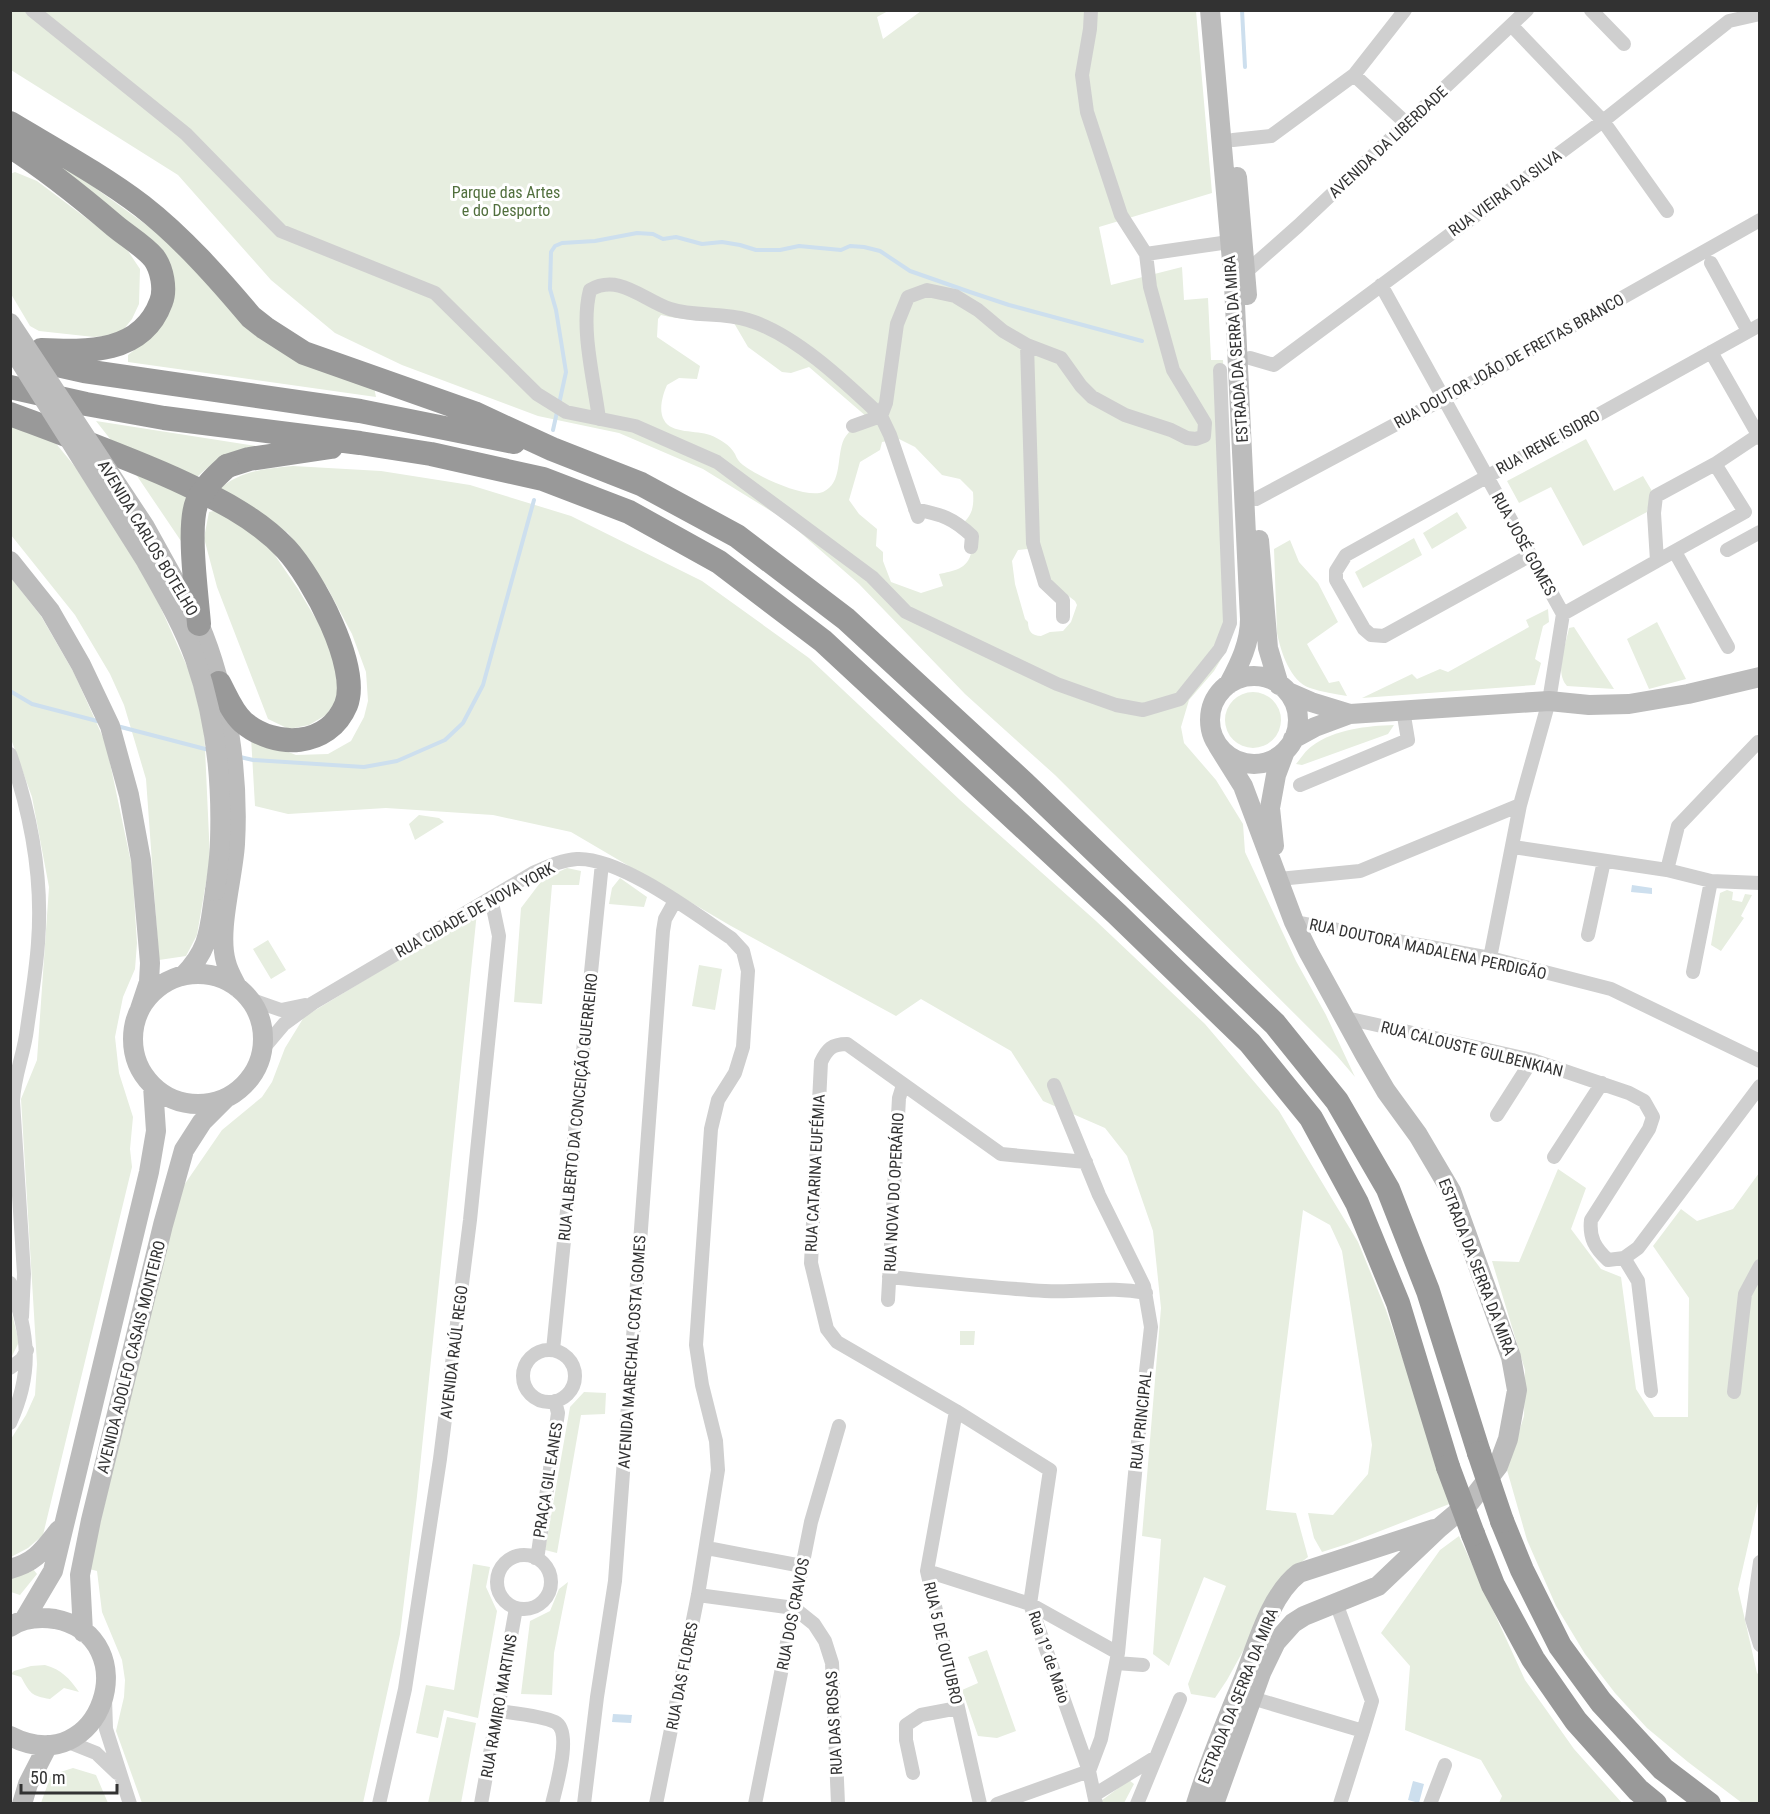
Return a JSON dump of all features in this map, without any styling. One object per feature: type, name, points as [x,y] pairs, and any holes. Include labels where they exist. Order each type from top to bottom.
[{"type":"highway","points":[[10,123],[112,184],[144,207],[251,317],[304,353],[474,413],[552,449],[641,484],[737,536],[846,619],[1024,783],[1275,1024],[1337,1101],[1388,1189],[1428,1291],[1502,1521],[1522,1570],[1560,1646],[1594,1693],[1664,1769],[1709,1803]]},
{"type":"highway","points":[[10,146],[47,169],[155,259],[163,281],[164,294],[158,311],[149,325],[129,341],[104,348],[75,351],[10,347]]},
{"type":"highway","points":[[10,167],[26,165],[47,169]]},
{"type":"highway","points":[[10,354],[96,373],[360,411],[552,449]]},
{"type":"highway","points":[[10,387],[164,418],[431,454],[543,479],[629,512],[719,562],[822,641],[1117,914],[1250,1043],[1311,1118],[1357,1203],[1398,1303],[1448,1467],[1493,1585],[1533,1659],[1576,1721],[1638,1790],[1655,1803]]},
{"type":"highway","points":[[10,414],[140,464],[206,494],[246,516],[286,549],[311,583],[339,640],[349,683],[346,704],[333,725],[310,737],[285,742],[263,736],[242,720],[231,706],[219,683]]},
{"type":"highway","points":[[199,624],[193,555],[194,518],[197,503],[210,482],[227,466],[249,459],[360,443]]},
{"type":"street","points":[[32,10],[186,134],[281,231],[435,293],[537,394],[566,412],[635,426],[717,462],[872,577],[906,612],[1056,684],[1116,705],[1143,710],[1180,699],[1220,649],[1230,623],[1220,370]]},
{"type":"street","points":[[853,426],[881,416],[886,403],[897,324],[908,297],[927,290],[955,296],[978,310],[1003,331],[1027,345],[1061,358],[1092,397],[1125,415],[1171,430],[1187,438],[1196,439],[1204,436],[1205,423],[1173,370],[1150,288],[1146,254],[1121,215],[1087,111],[1082,75],[1091,10]]},
{"type":"street","name":"ESTRADA DA SERRA DA MIRA","points":[[1210,10],[1234,284],[1250,619],[1250,633],[1229,684]]},
{"type":"street","name":"ESTRADA DA SERRA DA MIRA","points":[[1222,10],[1246,272],[1256,499],[1268,648],[1283,688]]},
{"type":"street","points":[[1233,140],[1271,136],[1354,75],[1405,10]]},
{"type":"street","name":"AVENIDA DA LIBERDADE","points":[[1246,272],[1527,10]]},
{"type":"street","points":[[1591,10],[1624,44]]},
{"type":"street","name":"RUA VIEIRA DA SILVA","points":[[1250,358],[1274,365],[1603,121],[1729,21],[1751,14]]},
{"type":"street","points":[[1512,26],[1603,121],[1667,211]]},
{"type":"street","points":[[1354,75],[1407,124]]},
{"type":"street","name":"RUA DOUTOR JOÃO DE FREITAS BRANCO","points":[[1256,499],[1443,399],[1760,220]]},
{"type":"street","points":[[1146,254],[1229,242]]},
{"type":"street","points":[[1711,263],[1754,328]]},
{"type":"street","points":[[599,419],[586,333],[586,305],[590,290],[600,283],[620,285],[670,309],[696,315],[746,319],[775,331],[835,373],[881,416],[890,435],[916,513],[937,514],[955,521],[972,536],[971,547]]},
{"type":"street","name":"RUA JOSÉ GOMES","points":[[1381,285],[1563,614]]},
{"type":"street","name":"AVENIDA CARLOS BOTELHO","points":[[10,323],[145,527],[199,624],[213,660],[229,741],[235,798],[235,845],[207,941],[201,955],[183,976]]},
{"type":"street","name":"RUA IRENE ISIDRO","points":[[1529,556],[1384,636],[1371,635],[1364,629],[1336,580],[1336,571],[1346,555],[1754,328]]},
{"type":"street","points":[[1027,345],[1034,543],[1045,584],[1063,600],[1063,617]]},
{"type":"street","name":"AVENIDA CARLOS BOTELHO","points":[[10,347],[146,561],[195,659],[208,707],[218,783],[222,943],[226,964],[243,993]]},
{"type":"street","points":[[1658,561],[1654,513],[1656,496],[1715,464],[1758,437],[1711,352]]},
{"type":"street","points":[[1490,958],[1520,805],[1549,701],[1563,614],[1745,512],[1715,464]]},
{"type":"street","points":[[1727,550],[1760,532]]},
{"type":"street","points":[[1675,552],[1728,647]]},
{"type":"street","points":[[10,561],[50,611],[81,665],[110,726],[133,817],[141,860],[150,963],[149,982],[134,1029],[134,1050],[140,1069],[153,1086],[168,1097],[187,1103],[207,1104],[226,1098],[243,1086],[255,1070],[262,1050],[262,1030],[258,1014],[243,993]]},
{"type":"street","points":[[1279,879],[1243,786],[1211,733],[1209,719],[1212,706],[1218,693],[1229,684],[1240,678],[1253,676],[1266,678],[1311,702],[1350,714]]},
{"type":"street","points":[[1218,746],[1228,757],[1242,763],[1258,764],[1272,760],[1315,727],[1350,714],[1549,701],[1589,705],[1629,704],[1688,694],[1760,677]]},
{"type":"street","points":[[1279,879],[1270,808],[1276,775],[1297,728],[1298,715],[1294,703],[1283,688]]},
{"type":"street","points":[[1300,785],[1408,740],[1403,710]]},
{"type":"street","points":[[1667,870],[1678,826],[1758,742]]},
{"type":"street","points":[[10,754],[21,786],[37,862],[38,942],[26,1035],[14,1084],[13,1101],[24,1274],[22,1317]]},
{"type":"street","points":[[1279,879],[1360,871],[1520,805]]},
{"type":"street","points":[[1513,847],[1667,870],[1711,881],[1760,883]]},
{"type":"street","name":"RUA CIDADE DE NOVA YORK","points":[[313,1003],[533,873],[562,861],[588,860],[624,870],[675,901],[739,945],[748,971],[740,1058],[735,1073],[718,1101],[711,1129],[696,1345],[702,1385],[716,1441],[718,1470],[707,1548]]},
{"type":"street","points":[[1588,935],[1604,861]]},
{"type":"street","name":"RUA ALBERTO DA CONCEIÇÃO GUERREIRO","points":[[554,1350],[602,863]]},
{"type":"street","name":"ESTRADA DA SERRA DA MIRA","points":[[1214,1803],[1252,1698],[1276,1641],[1293,1623],[1304,1616],[1378,1586],[1470,1502],[1498,1466],[1508,1439],[1517,1390],[1511,1357],[1451,1191],[1419,1135],[1381,1082],[1308,951],[1279,879]]},
{"type":"street","points":[[1693,972],[1711,881]]},
{"type":"street","name":"AVENIDA RAÚL REGO","points":[[379,1803],[405,1689],[450,1384],[470,1220],[499,936],[491,897]]},
{"type":"street","name":"AVENIDA MARECHAL COSTA GOMES","points":[[584,1803],[615,1581],[663,931],[669,909],[675,901]]},
{"type":"street","name":"RUA DOUTORA MADALENA PERDIGÃO","points":[[1294,921],[1490,958],[1611,989],[1760,1060]]},
{"type":"street","points":[[140,1009],[153,992],[167,982],[183,976],[200,974],[220,978],[243,993],[281,1010],[313,1003]]},
{"type":"street","points":[[262,1050],[284,1024],[313,1003]]},
{"type":"street","name":"RUA CALOUSTE GULBENKIAN","points":[[1346,1018],[1532,1060],[1602,1083],[1644,1101],[1653,1117],[1650,1129],[1591,1220],[1590,1234],[1597,1250],[1608,1260],[1624,1258]]},
{"type":"street","name":"RUA CATARINA EUFÉMIA","points":[[1050,1470],[837,1342],[827,1329],[811,1263],[821,1062],[826,1050],[835,1044],[847,1044],[1001,1154],[1086,1162]]},
{"type":"street","points":[[1497,1116],[1532,1060]]},
{"type":"street","points":[[1554,1156],[1602,1083]]},
{"type":"street","name":"RUA NOVA DO OPERÁRIO","points":[[888,1300],[899,1098],[903,1085]]},
{"type":"street","name":"RUA PRINCIPAL","points":[[1054,1085],[1099,1195],[1146,1293],[1151,1327],[1117,1658],[1101,1738],[1089,1771]]},
{"type":"street","name":"AVENIDA ADOLFO CASAIS MONTEIRO","points":[[15,1624],[53,1571],[149,1172],[156,1131],[153,1086]]},
{"type":"street","points":[[1651,1391],[1638,1281],[1624,1258],[1638,1248],[1760,1086]]},
{"type":"street","name":"AVENIDA ADOLFO CASAIS MONTEIRO","points":[[83,1632],[80,1575],[174,1186],[184,1150],[202,1122],[226,1098]]},
{"type":"street","points":[[1734,1392],[1745,1294],[1760,1266]]},
{"type":"street","points":[[889,1277],[1048,1291],[1102,1288],[1146,1293]]},
{"type":"street","points":[[10,1423],[25,1382],[27,1350],[22,1317],[11,1283]]},
{"type":"street","points":[[10,1368],[22,1359],[27,1350]]},
{"type":"street","name":"PRAÇA GIL EANES","points":[[554,1350],[568,1357],[576,1374],[571,1390],[565,1397],[555,1401],[540,1400],[532,1395],[524,1382],[523,1373],[527,1362],[533,1355],[541,1351],[554,1350]]},
{"type":"street","name":"PRAÇA GIL EANES","points":[[535,1558],[558,1413],[555,1401]]},
{"type":"street","name":"RUA 5 DE OUTUBRO","points":[[956,1412],[927,1571],[980,1803]]},
{"type":"street","name":"RUA DOS CRAVOS","points":[[755,1803],[811,1522],[839,1426]]},
{"type":"street","name":"Rua 1º de Maio","points":[[1050,1470],[1030,1604],[1089,1771],[1095,1799]]},
{"type":"street","points":[[10,1569],[24,1565],[38,1557],[64,1523]]},
{"type":"street","name":"ESTRADA DA SERRA DA MIRA","points":[[1196,1803],[1260,1636],[1282,1590],[1289,1581],[1299,1573],[1439,1528]]},
{"type":"street","points":[[707,1548],[802,1566]]},
{"type":"street","name":"RUA DAS FLORES","points":[[656,1803],[707,1548]]},
{"type":"street","points":[[1365,1551],[1380,1565],[1383,1575],[1378,1586]]},
{"type":"street","name":"PRAÇA GIL EANES","points":[[518,1556],[535,1558],[548,1570],[550,1587],[547,1596],[542,1603],[534,1607],[516,1608],[502,1598],[498,1591],[499,1573],[503,1566],[518,1556]]},
{"type":"street","points":[[1760,1562],[1752,1619],[1760,1645]]},
{"type":"street","points":[[927,1571],[1030,1604],[1117,1658],[1143,1665]]},
{"type":"street","points":[[1282,1590],[1283,1603],[1290,1613],[1304,1616]]},
{"type":"street","points":[[698,1595],[794,1608]]},
{"type":"street","points":[[1336,1603],[1372,1701],[1340,1803]]},
{"type":"street","name":"RUA RAMIRO MARTINS","points":[[481,1803],[516,1608]]},
{"type":"street","name":"RUA DAS ROSAS","points":[[794,1608],[814,1624],[825,1641],[832,1663],[838,1803]]},
{"type":"street","points":[[15,1624],[45,1617],[65,1621],[83,1632],[95,1644],[104,1660],[107,1678],[106,1729],[130,1803]]},
{"type":"street","points":[[22,1803],[28,1784],[57,1743],[88,1727],[99,1712],[105,1695]]},
{"type":"street","points":[[1252,1698],[1363,1731]]},
{"type":"street","points":[[1137,1803],[1180,1699]]},
{"type":"street","points":[[913,1773],[906,1740],[906,1725],[921,1715],[958,1708]]},
{"type":"street","points":[[499,1711],[553,1720],[561,1727],[564,1734],[563,1745],[552,1803]]},
{"type":"street","points":[[10,1736],[22,1742],[57,1743],[96,1753],[121,1776]]},
{"type":"street","points":[[1095,1799],[1156,1757]]},
{"type":"street","points":[[1430,1803],[1445,1765]]},
{"type":"street","points":[[997,1803],[1089,1771]]},
{"type":"green space","name":"Parque das Artes e do Desporto","points":[[10,11],[888,11],[877,17],[883,39],[921,11],[1196,11],[1212,193],[1099,227],[1111,285],[1182,267],[1184,300],[1208,298],[1211,360],[1223,360],[1237,623],[1226,651],[1214,671],[1189,700],[1181,727],[1184,743],[1216,780],[1243,824],[1245,852],[1296,961],[1326,1015],[1355,1077],[1337,1056],[1055,775],[965,694],[859,584],[787,521],[703,469],[619,433],[538,416],[402,365],[335,333],[271,280],[178,175],[11,70]],"holes":[[[661,315],[734,323],[748,347],[782,372],[791,373],[809,367],[867,417],[844,439],[836,476],[829,488],[815,493],[782,485],[743,465],[730,448],[717,438],[705,433],[678,430],[667,424],[662,416],[661,407],[667,385],[679,378],[697,379],[700,366],[657,337],[658,319]],[[899,439],[915,447],[942,475],[960,479],[973,492],[972,510],[962,524],[971,553],[967,563],[963,566],[939,574],[943,586],[921,593],[891,582],[883,561],[883,552],[876,546],[877,529],[859,514],[849,500],[860,462],[880,450],[882,442]],[[1037,548],[1053,584],[1075,601],[1077,605],[1071,622],[1063,631],[1050,632],[1041,636],[1033,634],[1030,630],[1015,584],[1012,561],[1018,550]]]},
{"type":"green space","points":[[30,141],[173,244],[207,279],[374,387],[376,397],[128,362],[128,355],[142,344],[174,287]]},
{"type":"green space","points":[[15,172],[37,181],[126,248],[140,269],[139,304],[132,319],[120,334],[94,337],[39,331],[30,326],[11,294],[10,174]]},
{"type":"green space","points":[[96,421],[256,446],[223,457],[196,478],[118,449]]},
{"type":"green space","points":[[10,424],[54,441],[76,468],[150,584],[190,673],[204,726],[210,859],[197,935],[186,956],[159,960],[146,779],[124,705],[110,674],[75,615],[11,535]]},
{"type":"green space","points":[[1586,439],[1614,491],[1643,476],[1652,491],[1647,512],[1583,546],[1551,487],[1519,503],[1507,481]]},
{"type":"green space","points":[[293,466],[381,471],[470,485],[571,516],[702,581],[809,658],[1205,1024],[1279,1111],[1358,1242],[1386,1310],[1452,1503],[1322,1552],[1314,1538],[1308,1513],[1333,1515],[1368,1474],[1372,1445],[1342,1251],[1330,1225],[1303,1210],[1266,1510],[1296,1513],[1308,1557],[1285,1575],[1215,1698],[1191,1694],[1188,1684],[1226,1586],[1204,1577],[1169,1666],[1153,1654],[1161,1539],[1142,1536],[1161,1308],[1153,1231],[1127,1156],[1105,1128],[1043,1101],[1011,1051],[921,999],[896,1016],[731,926],[571,832],[493,815],[386,808],[288,814],[255,806],[251,737],[296,755],[328,754],[351,741],[364,717],[368,701],[366,672],[352,634],[327,587],[288,533],[256,511],[218,490],[244,474]]},
{"type":"green space","points":[[133,470],[192,493],[183,544]]},
{"type":"green space","points":[[218,510],[250,531],[272,551],[326,636],[335,668],[339,697],[326,715],[309,725],[289,729],[268,719],[217,587],[204,538],[209,512]]},
{"type":"green space","points":[[1457,512],[1467,528],[1432,549],[1423,533]]},
{"type":"green space","points":[[1414,538],[1422,555],[1363,588],[1355,572]]},
{"type":"green space","points":[[1290,540],[1299,562],[1318,583],[1338,622],[1307,644],[1329,683],[1339,681],[1347,696],[1319,691],[1303,684],[1292,673],[1281,649],[1277,633],[1274,549]]},
{"type":"green space","points":[[11,578],[41,616],[74,673],[106,744],[132,867],[137,943],[135,969],[123,997],[115,1037],[119,1073],[133,1117],[130,1149],[132,1167],[43,1535],[28,1548],[11,1557],[11,1439],[35,1395],[37,1364],[21,1099],[37,1060],[49,887],[32,797],[11,739]]},
{"type":"green space","points":[[1548,609],[1549,622],[1543,626],[1535,659],[1541,663],[1535,685],[1362,698],[1412,674],[1417,679],[1440,669],[1448,672],[1529,627],[1526,620]]},
{"type":"green space","points":[[1657,622],[1686,679],[1649,689],[1627,639]]},
{"type":"green space","points":[[1574,627],[1614,689],[1567,686],[1563,680],[1562,658],[1569,628]]},
{"type":"green space","points":[[1248,692],[1258,692],[1273,700],[1279,709],[1281,720],[1279,731],[1273,740],[1258,748],[1248,748],[1237,743],[1230,736],[1225,725],[1225,715],[1230,704],[1237,697]]},
{"type":"green space","points":[[1394,725],[1388,734],[1302,765],[1296,764],[1310,748],[1321,740],[1341,732]]},
{"type":"green space","points":[[419,815],[439,818],[444,822],[415,840],[409,824]]},
{"type":"green space","points":[[567,868],[581,871],[579,885],[552,885],[542,1004],[514,1002],[521,908],[543,879]]},
{"type":"green space","points":[[620,878],[647,897],[644,907],[609,904],[612,888]]},
{"type":"green space","points":[[1727,890],[1733,892],[1732,900],[1742,902],[1745,894],[1752,895],[1741,916],[1744,918],[1721,951],[1711,945],[1720,893]]},
{"type":"green space","points":[[477,912],[417,1496],[400,1634],[363,1803],[142,1803],[116,1731],[124,1697],[125,1680],[122,1660],[102,1612],[97,1571],[89,1569],[180,1191],[222,1130],[262,1097],[272,1082],[285,1048],[304,1017]]},
{"type":"green space","points":[[268,940],[286,970],[271,979],[253,949]]},
{"type":"green space","points":[[699,965],[722,969],[715,1010],[692,1006]]},
{"type":"green space","points":[[1558,1169],[1586,1188],[1571,1229],[1601,1269],[1621,1277],[1636,1389],[1654,1417],[1688,1417],[1689,1298],[1653,1246],[1681,1209],[1697,1221],[1733,1209],[1759,1173],[1760,1493],[1738,1589],[1759,1675],[1759,1803],[1742,1803],[1688,1762],[1647,1728],[1615,1693],[1585,1654],[1556,1606],[1527,1540],[1507,1470],[1524,1416],[1525,1370],[1492,1261],[1519,1262]]},
{"type":"green space","points":[[10,1306],[19,1342],[11,1358],[10,1358]]},
{"type":"green space","points":[[960,1331],[975,1331],[974,1345],[960,1345]]},
{"type":"green space","points":[[584,1392],[606,1393],[605,1414],[581,1415],[557,1553],[545,1550],[570,1407]]},
{"type":"green space","points":[[1459,1536],[1525,1680],[1574,1749],[1622,1803],[1499,1803],[1502,1796],[1481,1760],[1405,1730],[1410,1666],[1381,1633],[1440,1550]]},
{"type":"green space","points":[[473,1564],[490,1567],[486,1587],[497,1611],[478,1718],[444,1710],[438,1738],[416,1733],[426,1685],[454,1690]]},
{"type":"green space","points":[[33,1569],[37,1574],[20,1595],[11,1592],[10,1575]]},
{"type":"green space","points":[[568,1582],[554,1653],[552,1695],[521,1694],[530,1621],[550,1611],[559,1589]]},
{"type":"green space","points":[[987,1650],[1016,1731],[997,1738],[978,1736],[962,1690],[978,1683],[968,1657]]},
{"type":"green space","points":[[45,1665],[65,1675],[79,1692],[64,1688],[50,1699],[39,1697],[29,1690],[21,1677],[11,1674],[31,1666]]},
{"type":"green space","points":[[447,1717],[476,1723],[461,1803],[428,1803]]},
{"type":"green space","points":[[73,1768],[96,1775],[108,1803],[41,1803],[51,1775]]},
{"type":"green space","points":[[1129,1780],[1134,1784],[1124,1803],[1102,1803],[1101,1801]]},
{"type":"water","points":[[1632,885],[1652,888],[1652,894],[1631,892]]},
{"type":"water","points":[[613,1714],[632,1715],[631,1723],[612,1722]]},
{"type":"water","points":[[1413,1781],[1424,1784],[1419,1803],[1408,1800]]},
{"type":"waterway","points":[[1242,10],[1245,67]]},
{"type":"waterway","points":[[559,404],[566,372],[556,310],[550,289],[551,252],[555,246],[562,243],[595,241],[637,233],[653,234],[663,239],[676,237],[702,244],[722,242],[756,250],[780,250],[799,246],[841,250],[850,246],[864,247],[880,251],[910,271],[970,292],[1009,305],[1142,341]]},
{"type":"waterway","points":[[553,430],[557,412]]},
{"type":"waterway","points":[[240,757],[253,760],[364,767],[397,761],[445,740],[463,723],[483,685],[534,500]]},
{"type":"waterway","points":[[10,691],[32,704],[101,722]]},
{"type":"waterway","points":[[117,726],[209,750]]}]
